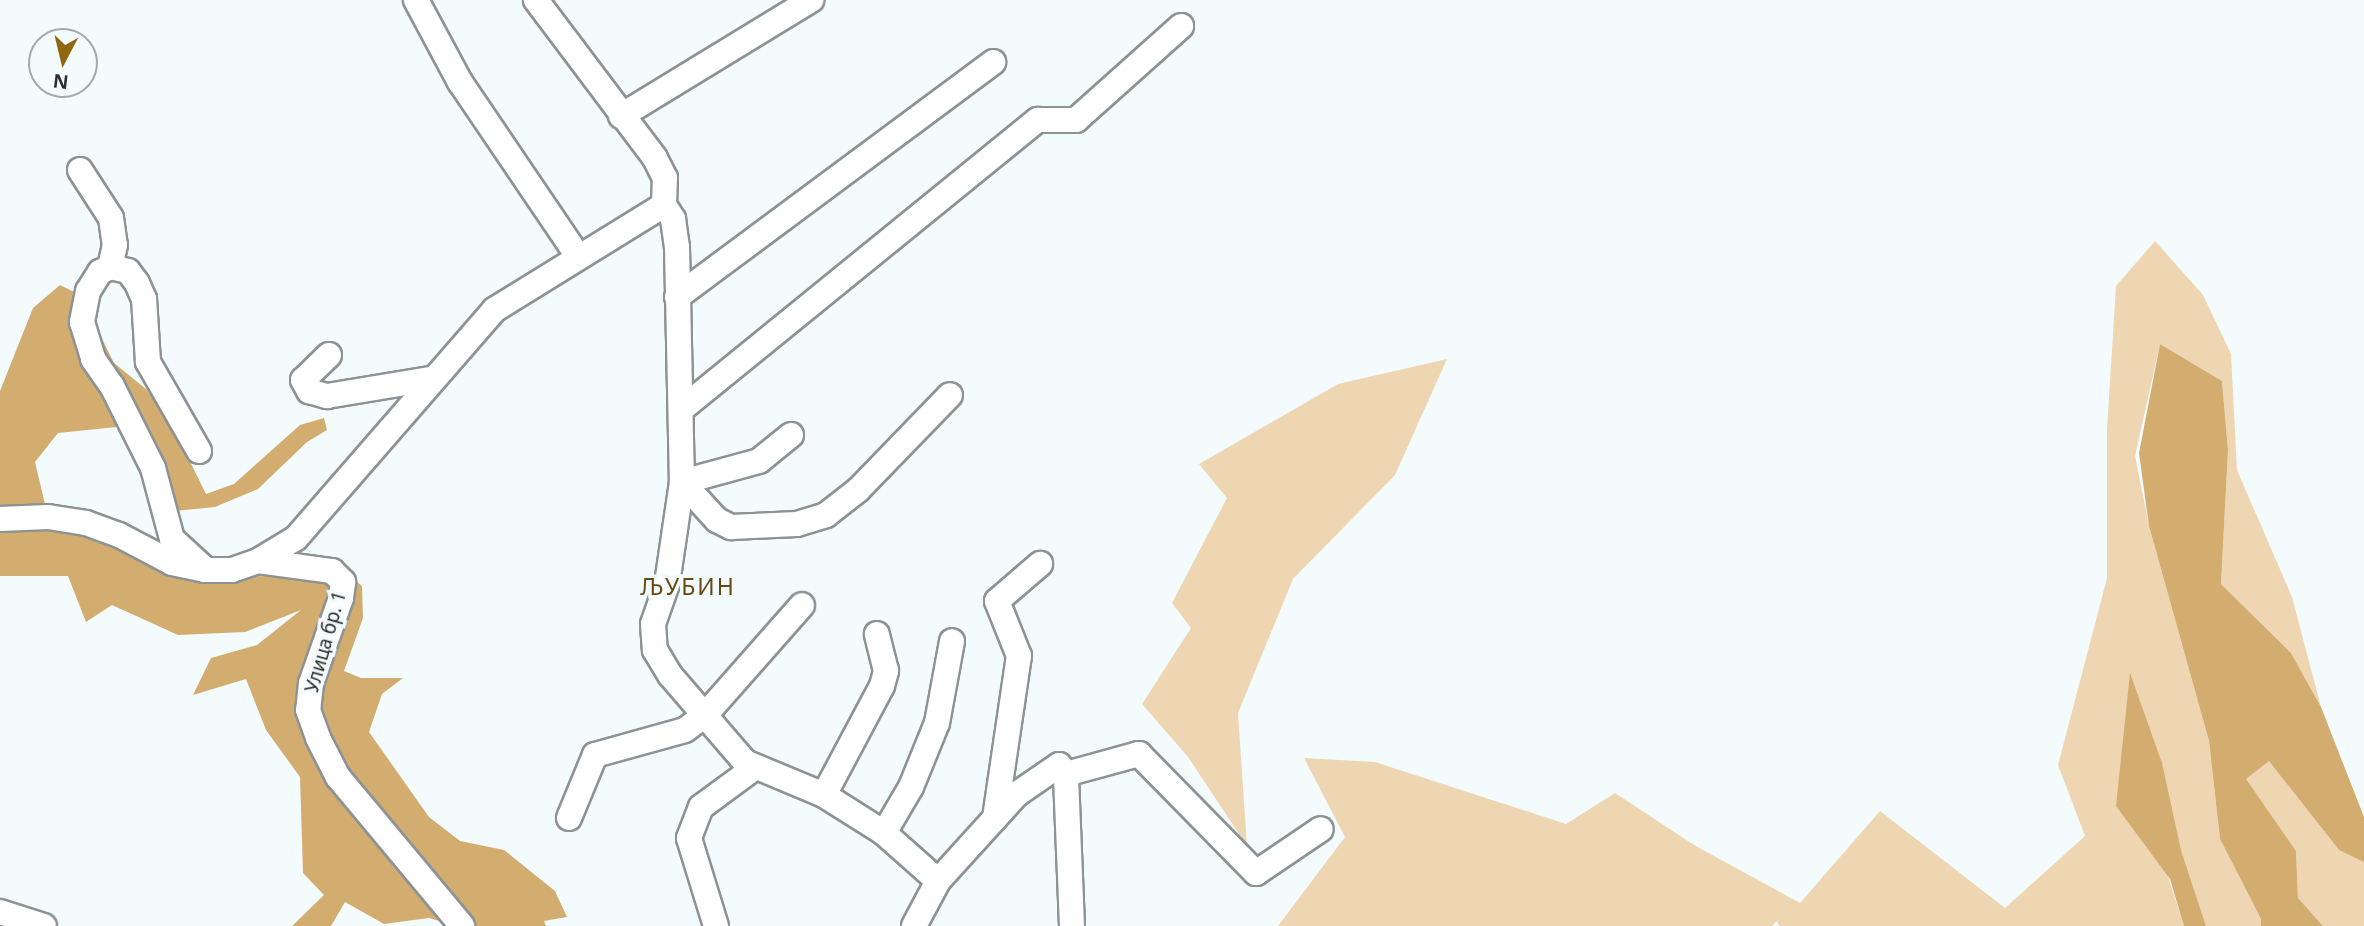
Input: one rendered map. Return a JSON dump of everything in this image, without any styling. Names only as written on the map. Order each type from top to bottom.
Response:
[{"type":"street","points":[[416,0],[460,82],[578,256]]},
{"type":"street","points":[[536,0],[665,177],[664,205],[673,219],[677,247],[683,408],[682,482],[667,584],[653,624],[655,650],[754,768],[824,795],[884,833],[938,881]]},
{"type":"street","points":[[621,117],[811,0]]},
{"type":"street","points":[[683,408],[1038,120],[1076,120],[1181,26]]},
{"type":"street","points":[[677,297],[993,62]]},
{"type":"street","points":[[80,170],[111,218],[115,245],[110,267]]},
{"type":"street","points":[[258,561],[296,538],[430,379],[494,310],[664,205]]},
{"type":"street","points":[[199,452],[148,362],[144,299],[137,283],[128,271],[110,267],[100,272],[88,291],[82,322],[93,359],[112,386],[153,468],[172,539],[205,570]]},
{"type":"street","points":[[329,355],[303,380],[309,391],[327,396],[430,379]]},
{"type":"street","points":[[682,482],[717,520],[731,527],[797,524],[826,515],[858,490],[950,395]]},
{"type":"street","points":[[682,482],[760,461],[792,435]]},
{"type":"street","name":"Улица бр. 1","points":[[0,519],[48,517],[86,523],[119,535],[172,563],[205,570],[232,570],[258,561],[332,571],[343,582],[311,683],[308,710],[338,777],[462,926]]},
{"type":"street","points":[[995,818],[1018,656],[997,601],[1040,564]]},
{"type":"street","points":[[569,818],[595,755],[685,730],[706,714],[802,606]]},
{"type":"street","points":[[824,795],[883,686],[886,671],[877,634]]},
{"type":"street","points":[[884,833],[911,787],[937,723],[952,641]]},
{"type":"street","points":[[1066,774],[1139,754],[1256,873],[1321,829]]},
{"type":"street","points":[[914,926],[938,881],[995,818],[1043,774],[1059,765],[1066,774],[1072,926]]},
{"type":"street","points":[[716,926],[689,838],[701,807],[754,768]]},
{"type":"street","points":[[0,912],[44,926]]},
{"type":"shaded area","points":[[2155,241],[2203,295],[2231,354],[2237,470],[2292,597],[2321,707],[2291,653],[2221,584],[2228,450],[2222,381],[2160,344],[2135,456],[2149,526],[2209,741],[2220,839],[2261,919],[2261,926],[2206,926],[2181,850],[2166,870],[2184,926],[1779,926],[1777,921],[1772,926],[1278,926],[1345,837],[1304,758],[1375,762],[1566,824],[1615,793],[1694,845],[1800,903],[1880,811],[2005,908],[2085,836],[2058,765],[2107,578],[2107,430],[2116,286]]},
{"type":"shaded area","points":[[60,285],[90,300],[98,331],[114,363],[146,389],[172,425],[206,494],[234,484],[300,425],[324,418],[327,430],[307,442],[258,489],[215,507],[175,511],[156,458],[117,427],[58,433],[35,462],[48,517],[205,577],[275,576],[316,582],[350,576],[362,586],[363,618],[344,671],[361,678],[403,678],[382,694],[369,732],[429,817],[460,841],[504,850],[555,891],[567,917],[544,921],[546,926],[457,926],[429,918],[384,924],[345,902],[331,926],[292,926],[324,895],[303,873],[300,777],[266,730],[246,679],[193,695],[211,658],[257,645],[301,610],[245,632],[178,635],[112,605],[86,622],[68,576],[0,576],[0,391],[33,308]]},
{"type":"shaded area","points":[[2160,344],[2222,381],[2228,450],[2221,584],[2291,653],[2321,707],[2364,817],[2364,862],[2339,850],[2269,761],[2246,779],[2296,851],[2298,898],[2323,926],[2261,926],[2261,919],[2220,839],[2209,741],[2149,526],[2139,453]]},
{"type":"shaded area","points":[[1447,359],[1395,475],[1293,579],[1238,713],[1247,846],[1188,757],[1142,704],[1191,628],[1172,603],[1227,498],[1199,464],[1338,384]]},
{"type":"shaded area","points":[[2130,673],[2162,763],[2181,850],[2206,926],[2184,926],[2170,879],[2116,806]]},
{"type":"shaded area","points":[[2269,760],[2339,850],[2364,859],[2364,926],[2323,926],[2298,898],[2296,851],[2245,779]]},
{"type":"district","name":"ЉУБИН","points":[[688,586]]}]
